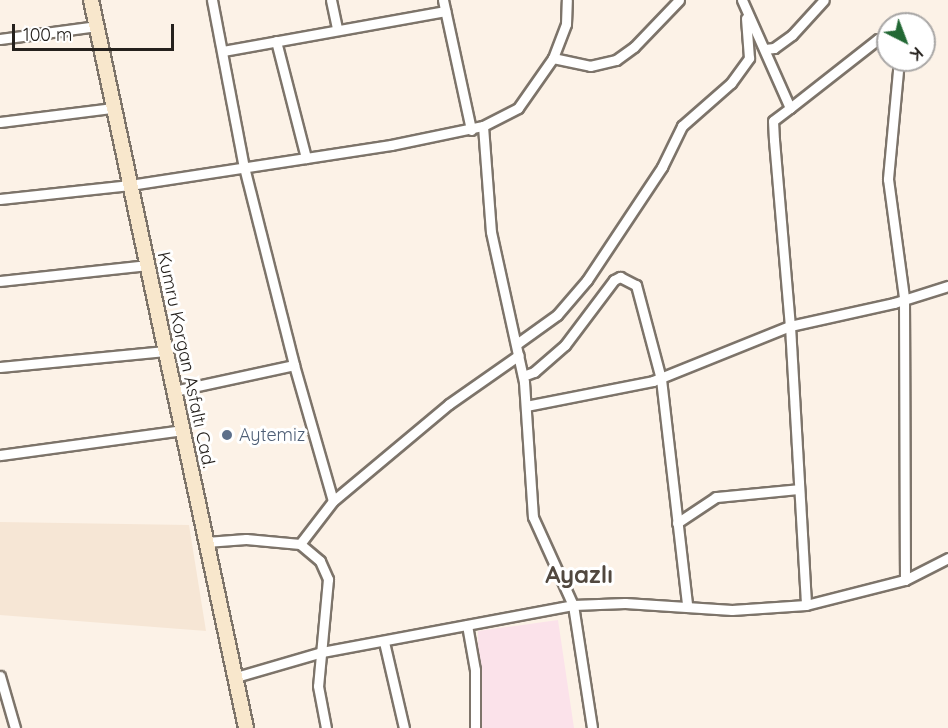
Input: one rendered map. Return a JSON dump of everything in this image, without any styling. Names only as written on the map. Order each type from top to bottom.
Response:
[{"type":"main road","name":"Kumru Korgan Asfaltı Cad.","points":[[91,0],[246,728]]},
{"type":"street","points":[[212,0],[244,167],[294,365],[333,501]]},
{"type":"street","points":[[331,0],[337,29]]},
{"type":"street","points":[[443,0],[471,130]]},
{"type":"street","points":[[0,199],[130,185],[306,158],[471,130],[483,126],[518,108],[554,58],[567,24],[567,0]]},
{"type":"street","points":[[554,58],[590,66],[616,60],[634,47],[679,0]]},
{"type":"street","points":[[518,343],[557,315],[587,280],[662,167],[682,126],[731,83],[749,58],[746,15],[742,0]]},
{"type":"street","points":[[765,49],[774,48],[792,35],[825,0]]},
{"type":"street","points":[[223,51],[445,10]]},
{"type":"street","points":[[746,15],[765,49],[776,81],[790,108]]},
{"type":"street","points":[[0,39],[97,26]]},
{"type":"street","points":[[276,41],[306,158]]},
{"type":"street","points":[[806,605],[790,326],[773,121],[876,41]]},
{"type":"street","points":[[898,72],[888,179],[904,298],[905,580]]},
{"type":"street","points":[[0,122],[113,108]]},
{"type":"street","points":[[483,126],[491,232],[518,343],[523,376],[533,517],[573,605],[592,728]]},
{"type":"street","points":[[0,281],[148,265]]},
{"type":"street","points":[[523,376],[534,372],[565,345],[606,287],[620,276],[636,285],[661,379],[687,605]]},
{"type":"street","points":[[526,406],[661,379],[742,342],[790,326],[894,303],[948,286]]},
{"type":"street","points":[[0,367],[165,351]]},
{"type":"street","points":[[300,544],[333,501],[449,404],[519,355]]},
{"type":"street","points":[[174,391],[294,365]]},
{"type":"street","points":[[0,455],[182,430]]},
{"type":"street","points":[[677,524],[717,497],[799,489]]},
{"type":"street","points":[[206,542],[246,539],[300,544],[320,561],[328,579],[318,686],[326,728]]},
{"type":"street","points":[[236,677],[322,652],[573,605],[687,605],[732,610],[806,605],[905,580],[948,558]]},
{"type":"street","points":[[467,625],[475,670],[475,728]]},
{"type":"street","points":[[384,642],[404,728]]},
{"type":"street","points":[[0,676],[15,728]]},
{"type":"shaded area","points":[[0,522],[189,525],[206,631],[0,615]]},
{"type":"shaded area","points":[[558,620],[574,728],[479,728],[478,631]]},
{"type":"place","name":"Aytemiz","points":[[227,435]]},
{"type":"district","name":"Ayazlı","points":[[579,575]]}]
